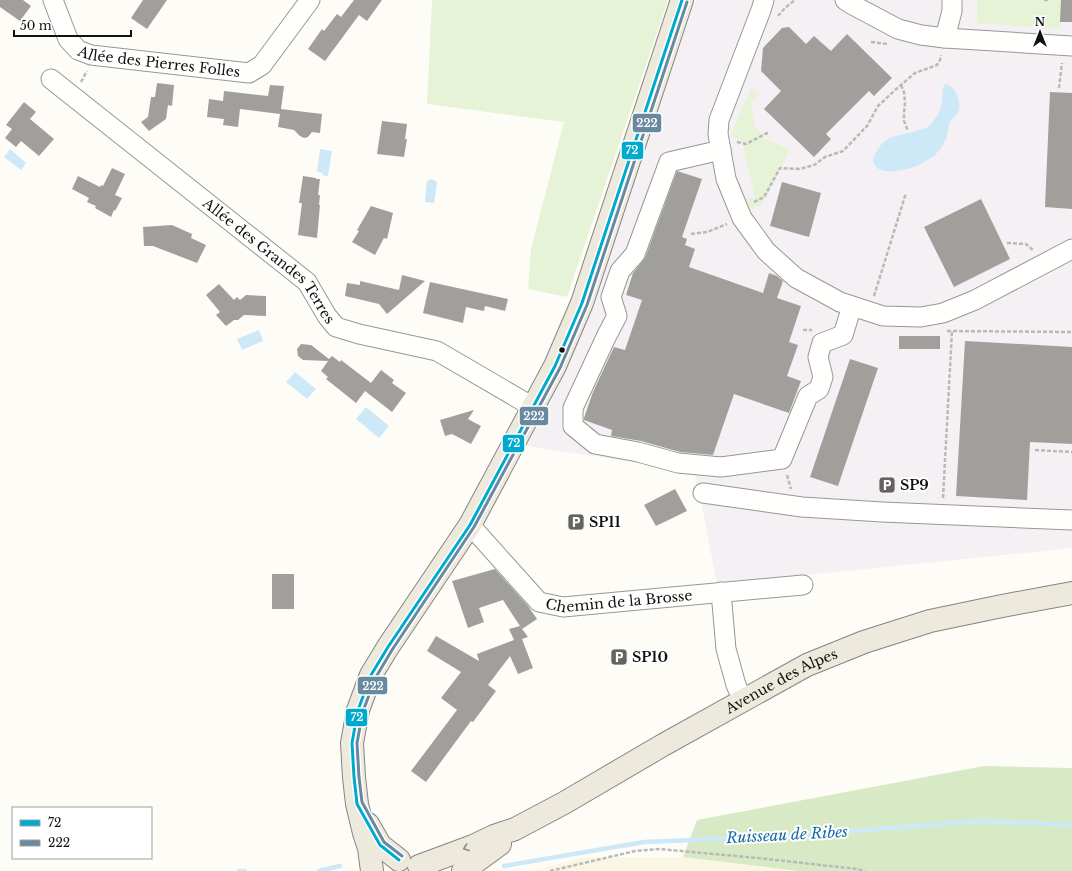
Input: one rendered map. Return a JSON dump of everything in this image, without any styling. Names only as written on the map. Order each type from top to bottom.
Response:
[{"type":"main road","points":[[372,871],[369,848],[357,804],[354,777],[352,743],[358,710],[371,675],[388,647],[470,525],[555,366],[582,303],[682,0]]},
{"type":"main road","name":"Avenue des Alpes","points":[[372,871],[389,862],[415,866],[473,846],[494,836],[515,829],[564,803],[630,764],[807,665],[864,642],[930,621],[1072,593]]},
{"type":"main road","points":[[357,804],[380,845],[415,866]]},
{"type":"main road","name":"Avenue des Alpes","points":[[463,871],[501,843],[515,829]]},
{"type":"street","name":"Allée des Pierres Folles","points":[[53,0],[68,39],[78,50],[91,55],[249,73],[262,65],[310,0]]},
{"type":"street","points":[[764,0],[719,120],[718,134],[726,146],[726,179],[742,218],[766,251],[796,278],[840,302],[883,316],[921,317],[943,313],[974,300],[1072,249]]},
{"type":"street","points":[[845,0],[877,19],[898,29],[921,35],[943,45],[1067,53]]},
{"type":"street","points":[[858,0],[877,19]]},
{"type":"street","points":[[943,45],[952,11],[952,0]]},
{"type":"street","name":"Allée des Grandes Terres","points":[[51,79],[307,282],[327,316],[336,327],[359,334],[437,352],[533,407]]},
{"type":"street","points":[[726,146],[669,162],[635,254],[620,270],[611,297],[617,316],[574,408],[574,426],[595,444],[638,452],[678,463],[721,467],[782,459],[808,396],[819,389],[823,377],[818,357],[822,343],[843,335],[858,308]]},
{"type":"street","points":[[703,494],[802,506],[1072,520]]},
{"type":"street","name":"Chemin de la Brosse","points":[[470,525],[540,602],[563,607],[803,585]]},
{"type":"street","points":[[721,592],[726,649],[736,685],[743,700]]},
{"type":"path","points":[[691,234],[707,232],[728,223],[747,206],[764,197],[780,168],[800,170],[843,151],[867,126],[878,106],[916,73],[936,65],[940,60],[943,45]]},
{"type":"path","points":[[1059,88],[1067,53]]},
{"type":"path","points":[[72,96],[91,65],[91,55]]},
{"type":"path","points":[[901,85],[904,92],[905,103],[904,121],[908,131]]},
{"type":"path","points":[[726,146],[746,144],[769,132]]},
{"type":"path","points":[[858,308],[876,294],[906,193]]},
{"type":"path","points":[[942,514],[952,331]]},
{"type":"path","points":[[1035,450],[1072,452]]},
{"type":"path","points":[[782,459],[791,488],[791,493]]},
{"type":"path","points":[[550,871],[635,851],[659,849],[758,858],[865,871]]},
{"type":"shaded area","points":[[696,0],[1072,0],[1072,548],[717,584],[695,471],[526,446],[556,389],[574,348],[690,10]]},
{"type":"shaded area","points":[[683,857],[799,871],[530,871],[581,858]]},
{"type":"green space","points":[[432,0],[668,0],[567,297],[528,289],[531,249],[564,122],[427,104]]},
{"type":"green space","points":[[977,0],[1061,0],[1060,29],[977,23]]},
{"type":"green space","points":[[751,88],[759,93],[751,105],[755,127],[766,139],[790,150],[764,201],[759,206],[750,209],[743,198],[755,198],[742,140],[730,137]]},
{"type":"green space","points":[[984,766],[1072,768],[1072,871],[799,871],[683,857],[697,820]]},
{"type":"water","points":[[945,84],[951,86],[956,93],[959,101],[959,109],[958,113],[950,122],[947,137],[937,153],[917,166],[898,171],[884,171],[876,167],[873,162],[873,157],[883,143],[892,137],[927,127],[934,121],[941,109]]},
{"type":"water","points":[[10,149],[26,163],[21,170],[4,157]]},
{"type":"water","points":[[320,149],[332,151],[328,176],[317,172]]},
{"type":"water","points":[[432,179],[437,182],[434,203],[425,202],[427,181]]},
{"type":"water","points":[[259,330],[263,341],[242,350],[237,339]]},
{"type":"water","points":[[295,372],[316,389],[307,399],[286,382]]},
{"type":"water","points":[[366,407],[389,426],[379,438],[356,419]]},
{"type":"building","points":[[0,0],[23,0],[31,6],[20,21],[0,7]]},
{"type":"building","points":[[143,0],[167,0],[147,29],[131,18]]},
{"type":"building","points":[[354,0],[382,0],[367,21],[359,15],[325,61],[308,49],[322,29],[324,31],[337,14],[341,17]]},
{"type":"building","points":[[1061,0],[1072,0],[1072,22],[1060,22]]},
{"type":"building","points":[[789,27],[806,44],[814,36],[831,51],[847,34],[892,78],[874,96],[869,91],[826,134],[831,139],[814,157],[764,109],[781,91],[761,71],[763,48],[782,28]]},
{"type":"building","points":[[157,83],[174,85],[172,106],[168,105],[166,119],[149,131],[141,122],[148,117],[151,97],[155,97]]},
{"type":"building","points":[[270,85],[284,86],[281,109],[322,114],[320,133],[312,132],[308,137],[304,138],[294,130],[278,127],[280,114],[240,109],[238,127],[223,125],[224,119],[207,117],[209,99],[223,101],[224,91],[268,96]]},
{"type":"building","points":[[1050,92],[1072,93],[1072,209],[1045,207]]},
{"type":"building","points":[[24,102],[36,112],[30,119],[54,139],[39,156],[21,141],[16,147],[5,138],[12,129],[6,125]]},
{"type":"building","points":[[382,121],[407,124],[405,139],[407,139],[404,157],[377,154]]},
{"type":"building","points":[[112,168],[125,174],[115,195],[122,198],[111,217],[95,208],[96,206],[87,202],[89,198],[72,189],[78,176],[100,187],[101,185],[103,186]]},
{"type":"building","points":[[677,171],[702,179],[682,237],[687,239],[685,245],[695,249],[689,267],[763,293],[769,273],[777,276],[783,281],[777,298],[801,306],[789,342],[798,345],[787,376],[801,381],[789,413],[734,394],[713,455],[680,452],[641,441],[611,436],[612,430],[584,420],[593,392],[614,347],[625,350],[642,300],[626,295],[633,273],[645,258]]},
{"type":"building","points":[[303,176],[320,179],[318,195],[320,195],[320,205],[317,238],[298,235],[302,203],[299,203]]},
{"type":"building","points":[[782,182],[821,193],[809,237],[770,226]]},
{"type":"building","points":[[981,199],[1010,259],[954,287],[924,227]]},
{"type":"building","points":[[371,206],[393,213],[387,239],[384,238],[375,255],[352,242]]},
{"type":"building","points":[[172,225],[192,234],[191,238],[206,245],[197,263],[153,246],[144,246],[143,227]]},
{"type":"building","points":[[402,275],[425,281],[387,314],[379,304],[345,296],[347,283],[360,285],[360,281],[399,290]]},
{"type":"building","points":[[430,282],[508,299],[505,311],[485,306],[484,311],[466,307],[463,323],[423,313]]},
{"type":"building","points":[[219,284],[234,300],[237,297],[240,300],[246,295],[266,296],[266,316],[244,315],[226,326],[216,315],[220,312],[206,295]]},
{"type":"building","points":[[899,336],[940,336],[940,349],[899,349]]},
{"type":"building","points":[[965,341],[1072,347],[1072,444],[1030,442],[1027,500],[956,496]]},
{"type":"building","points":[[301,344],[311,345],[329,359],[332,356],[340,362],[341,360],[371,383],[381,370],[394,380],[392,383],[406,393],[392,412],[365,391],[356,403],[326,379],[328,377],[321,371],[328,361],[303,360],[298,356],[297,349]]},
{"type":"building","points":[[850,359],[878,368],[838,486],[810,477]]},
{"type":"building","points":[[474,410],[468,419],[481,426],[471,444],[452,434],[445,436],[440,420]]},
{"type":"building","points":[[675,489],[687,511],[656,526],[644,505]]},
{"type":"building","points":[[495,569],[528,606],[537,619],[522,629],[503,600],[479,608],[484,622],[468,628],[452,581]]},
{"type":"building","points":[[272,574],[294,574],[294,609],[272,609]]},
{"type":"building","points":[[520,626],[528,637],[522,639],[533,668],[518,674],[510,656],[488,685],[496,691],[473,722],[471,721],[426,782],[411,771],[457,710],[441,698],[461,672],[427,651],[436,636],[479,661],[477,654],[514,640],[509,629]]},
{"type":"waterway","name":"Ruisseau de Ribes","points":[[504,866],[644,842],[768,837],[983,821],[1072,825]]},
{"type":"waterway","name":"Ruisseau de Ribes","points":[[319,871],[340,866]]},
{"type":"waterway","name":"Ruisseau de Ribes","points":[[239,871],[245,871]]},
{"type":"transit line","name":"72","points":[[399,860],[380,845],[357,804],[352,743],[358,710],[371,675],[388,647],[470,525],[555,366],[582,303],[682,0]]},
{"type":"transit line","name":"222","points":[[402,856],[384,842],[362,802],[357,743],[363,711],[376,677],[392,650],[474,527],[560,368],[587,305],[687,2]]},
{"type":"place","name":"SP9","points":[[887,485]]},
{"type":"place","name":"SP11","points":[[576,522]]},
{"type":"place","name":"SP10","points":[[619,657]]}]
